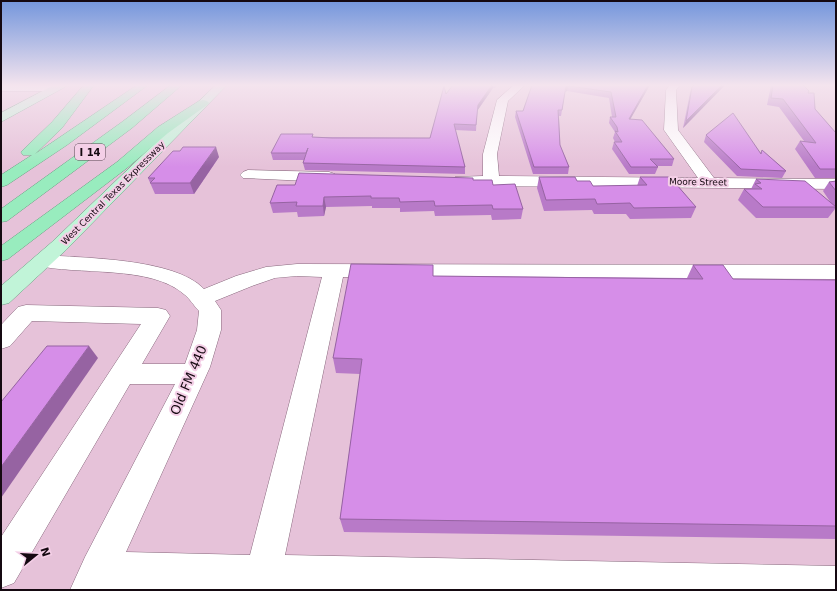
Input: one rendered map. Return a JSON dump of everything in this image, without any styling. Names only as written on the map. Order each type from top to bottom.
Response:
[{"type":"highway","points":[[1,178],[57,125],[67,113]]},
{"type":"highway","name":"I 14","points":[[1,182],[62,142],[103,113]]},
{"type":"highway","name":"I 14","points":[[1,217],[142,113]]},
{"type":"highway","points":[[1,256],[122,165],[163,130],[189,113]]},
{"type":"main road","points":[[1,118],[11,113]]},
{"type":"main road","name":"West Central Texas Expressway","points":[[1,298],[42,261],[193,113]]},
{"type":"street","points":[[491,180],[490,154],[500,113]]},
{"type":"street","points":[[671,113],[671,130],[708,181]]},
{"type":"street","points":[[248,175],[341,177]]},
{"type":"street","name":"Moore Street","points":[[443,179],[708,181],[799,185],[836,184]]},
{"type":"street","name":"Old FM 440","points":[[42,261],[142,270],[172,278],[191,288],[210,310],[208,330],[193,374],[93,580]]},
{"type":"street","points":[[200,299],[244,281],[273,272],[297,270],[836,272]]},
{"type":"street","points":[[263,574],[334,270]]},
{"type":"street","points":[[1,340],[26,313],[158,316],[1,570]]},
{"type":"street","points":[[123,374],[193,374]]},
{"type":"street","points":[[93,580],[224,582],[263,574],[774,587],[836,585]]},
{"type":"building","points":[[437,113],[477,113],[476,125],[454,124],[465,167],[303,163],[308,148],[306,153],[271,153],[281,134],[313,134],[312,137],[332,138],[430,138]]},
{"type":"building","points":[[517,113],[558,113],[560,145],[569,167],[534,167]]},
{"type":"building","points":[[615,113],[633,113],[629,119],[642,120],[674,159],[650,159],[658,167],[631,167],[614,142],[622,142],[615,131],[618,132],[617,127],[610,117],[616,117]]},
{"type":"building","points":[[687,113],[694,113],[686,121]]},
{"type":"building","points":[[733,113],[761,154],[762,150],[786,171],[741,169],[706,135]]},
{"type":"building","points":[[793,113],[818,113],[836,133],[836,169],[820,169],[800,141],[816,143]]},
{"type":"building","points":[[183,147],[216,147],[190,183],[150,183],[155,178],[148,178],[173,151],[180,151]]},
{"type":"building","points":[[299,173],[473,178],[473,180],[492,180],[493,185],[515,184],[523,209],[493,209],[492,205],[435,206],[434,201],[400,202],[399,198],[371,198],[371,196],[324,197],[323,206],[296,206],[297,202],[270,203],[277,185],[295,185]]},
{"type":"building","points":[[539,177],[575,177],[577,181],[590,181],[593,186],[647,185],[640,177],[670,177],[696,207],[634,208],[630,203],[597,204],[595,199],[546,200]]},
{"type":"building","points":[[756,179],[805,181],[836,207],[763,207],[744,189],[762,189],[755,184],[761,183]]},
{"type":"building","points":[[836,181],[836,191],[829,182]]},
{"type":"building","points":[[351,264],[433,265],[433,276],[703,279],[693,265],[723,265],[733,279],[836,280],[836,526],[340,519],[362,359],[333,358]]},
{"type":"building","points":[[47,346],[89,346],[1,467],[1,402]]}]
